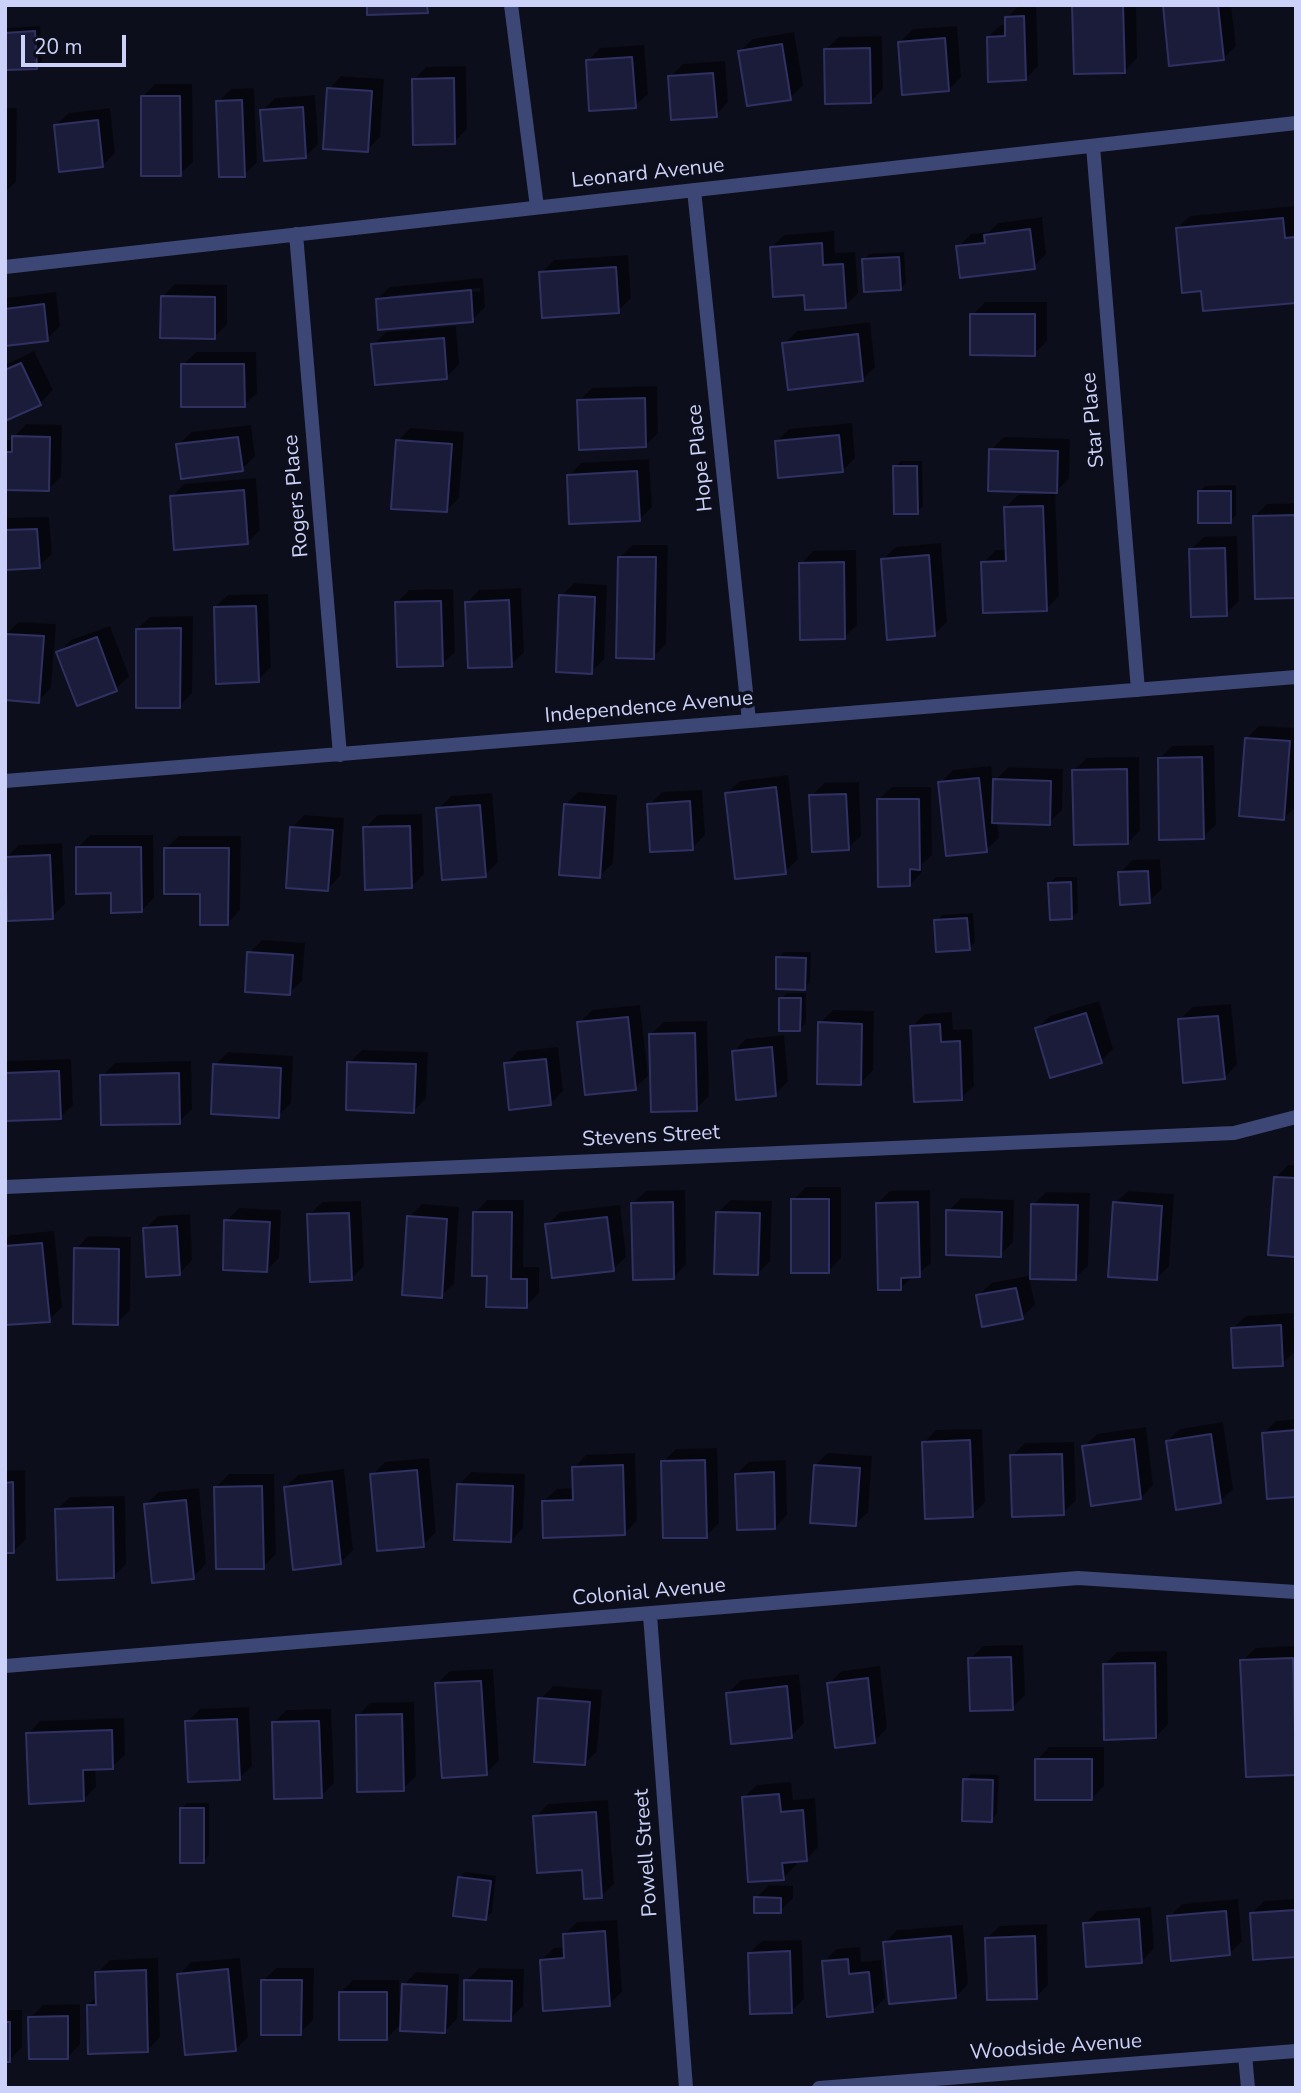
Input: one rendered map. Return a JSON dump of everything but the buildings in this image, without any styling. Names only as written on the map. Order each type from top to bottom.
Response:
[{"type":"street","points":[[511,5],[537,207]]},
{"type":"street","name":"Leonard Avenue","points":[[5,267],[1296,124]]},
{"type":"street","name":"Star Place","points":[[1093,146],[1138,690]]},
{"type":"street","name":"Hope Place","points":[[694,190],[749,721]]},
{"type":"street","name":"Rogers Place","points":[[296,234],[340,755]]},
{"type":"street","name":"Independence Avenue","points":[[5,781],[1296,677]]},
{"type":"street","name":"Stevens Street","points":[[5,1186],[1234,1133],[1296,1117]]},
{"type":"street","name":"Colonial Avenue","points":[[5,1666],[1077,1578],[1296,1592]]},
{"type":"street","name":"Powell Street","points":[[650,1615],[686,2088]]},
{"type":"street","name":"Woodside Avenue","points":[[819,2088],[1296,2050]]},
{"type":"street","points":[[1245,2055],[1248,2088]]}]
